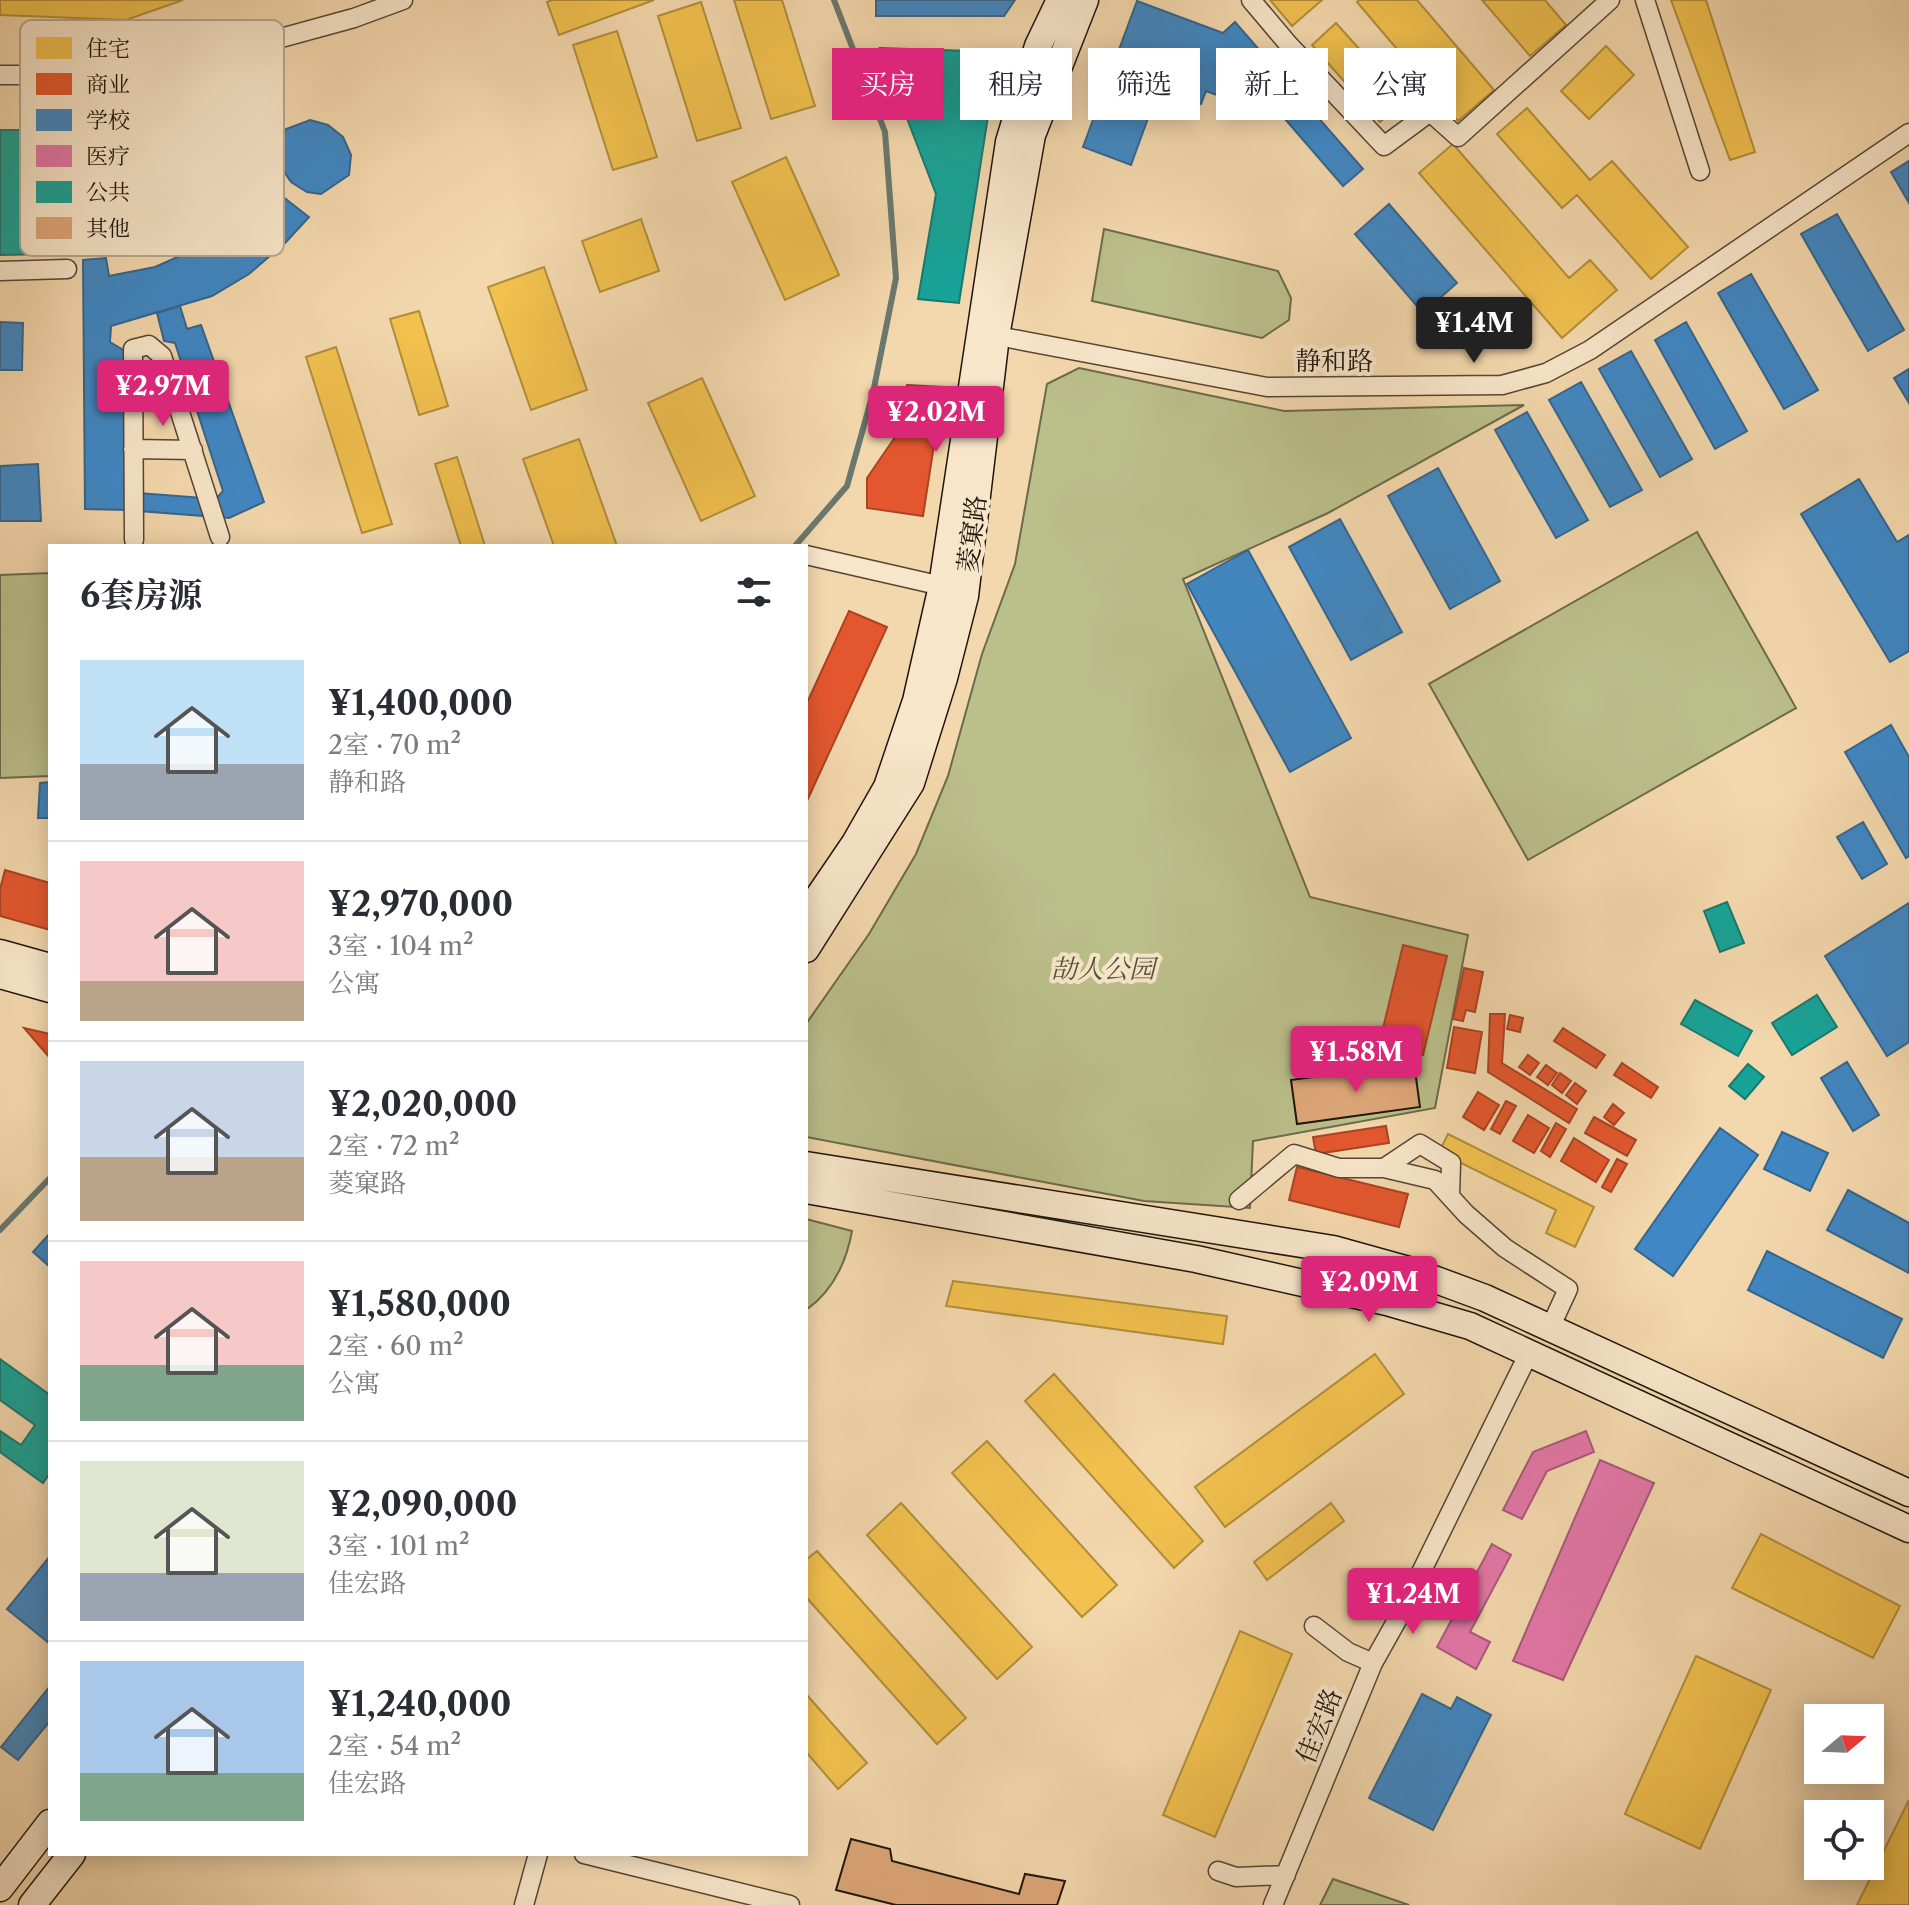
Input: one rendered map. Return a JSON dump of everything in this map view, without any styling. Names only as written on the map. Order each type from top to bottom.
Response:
[{"type":"street","points":[[284,37],[354,18],[403,0]]},
{"type":"street","name":"菱窠路","points":[[808,946],[911,783],[930,726],[965,596],[987,334],[1009,142],[1038,46],[1060,0]]},
{"type":"street","name":"菱窠路","points":[[808,912],[855,843],[887,787],[916,701],[942,586],[987,334],[1032,135],[1085,0]]},
{"type":"street","points":[[1251,0],[1384,146],[1430,112],[1458,137],[1610,0]]},
{"type":"street","points":[[1645,0],[1700,171]]},
{"type":"street","name":"静和路","points":[[987,334],[1267,387],[1502,385],[1525,381],[1590,350],[1909,133]]},
{"type":"street","points":[[0,271],[67,269]]},
{"type":"street","points":[[134,540],[133,349],[149,345],[162,356],[220,537]]},
{"type":"street","points":[[133,449],[193,450]]},
{"type":"street","points":[[808,555],[942,586]]},
{"type":"street","points":[[0,953],[48,966]]},
{"type":"street","points":[[0,975],[48,988]]},
{"type":"street","points":[[1384,1168],[1420,1144],[1451,1163],[1450,1196]]},
{"type":"street","points":[[1239,1200],[1294,1154],[1339,1168],[1384,1168],[1435,1180],[1505,1248],[1568,1289],[1550,1328]]},
{"type":"street","points":[[808,1165],[1333,1249],[1412,1271],[1485,1298],[1909,1493]]},
{"type":"street","points":[[808,1190],[1196,1259],[1470,1326],[1909,1529]]},
{"type":"street","name":"佳宏路","points":[[1273,1905],[1373,1663],[1401,1613],[1528,1355]]},
{"type":"street","points":[[1314,1626],[1348,1652],[1373,1663]]},
{"type":"street","points":[[0,1888],[48,1826]]},
{"type":"street","points":[[32,1905],[70,1856]]},
{"type":"street","points":[[524,1905],[537,1856]]},
{"type":"street","points":[[592,1856],[790,1905]]},
{"type":"street","points":[[1218,1871],[1236,1877],[1286,1875]]},
{"type":"green space","points":[[1104,229],[1278,271],[1291,298],[1289,320],[1262,338],[1092,301]]},
{"type":"green space","name":"劼人公园","points":[[1079,368],[1284,411],[1524,405],[1328,513],[1183,579],[1310,897],[1468,935],[1435,1108],[1253,1141],[1250,1208],[1144,1201],[808,1137],[808,1021],[869,934],[916,854],[948,776],[982,654],[1015,564],[1047,384]]},
{"type":"green space","points":[[1697,532],[1796,708],[1528,860],[1429,684]]},
{"type":"green space","points":[[48,573],[48,776],[0,778],[0,575]]},
{"type":"green space","points":[[808,1220],[852,1231],[837,1276],[808,1308]]},
{"type":"green space","points":[[1333,1879],[1409,1905],[1320,1905]]},
{"type":"building: 住宅","points":[[0,0],[183,0],[126,20],[0,15]]},
{"type":"building: 住宅","points":[[654,0],[559,35],[547,2]]},
{"type":"building: 住宅","points":[[734,0],[782,0],[815,106],[771,119]]},
{"type":"building: 住宅","points":[[1270,0],[1322,0],[1292,26]]},
{"type":"building: 住宅","points":[[1417,0],[1494,90],[1458,121],[1456,48],[1396,48],[1357,2]]},
{"type":"building: 住宅","points":[[1482,0],[1545,0],[1566,25],[1530,56]]},
{"type":"building: 住宅","points":[[1671,0],[1706,0],[1755,152],[1730,160]]},
{"type":"building: 住宅","points":[[701,2],[741,128],[697,141],[658,16]]},
{"type":"building: 住宅","points":[[1336,23],[1358,48],[1344,48],[1344,81],[1328,63],[1328,48],[1315,48],[1312,45]]},
{"type":"building: 住宅","points":[[617,31],[657,157],[613,170],[573,45]]},
{"type":"building: 住宅","points":[[1606,46],[1634,75],[1589,119],[1561,91]]},
{"type":"building: 住宅","points":[[1527,108],[1590,180],[1612,161],[1688,247],[1651,279],[1577,195],[1562,208],[1497,134]]},
{"type":"building: 住宅","points":[[1453,144],[1569,278],[1590,260],[1617,290],[1562,338],[1419,173]]},
{"type":"building: 住宅","points":[[786,157],[839,275],[785,300],[732,182]]},
{"type":"building: 住宅","points":[[641,219],[659,271],[600,292],[582,241]]},
{"type":"building: 住宅","points":[[544,267],[587,390],[531,410],[488,287]]},
{"type":"building: 住宅","points":[[419,311],[448,406],[419,415],[390,319]]},
{"type":"building: 住宅","points":[[336,347],[392,524],[362,533],[306,357]]},
{"type":"building: 住宅","points":[[702,378],[755,496],[701,521],[648,403]]},
{"type":"building: 住宅","points":[[579,439],[616,544],[553,544],[523,459]]},
{"type":"building: 住宅","points":[[457,457],[484,544],[460,544],[435,464]]},
{"type":"building: 住宅","points":[[1448,1134],[1594,1207],[1575,1247],[1546,1233],[1556,1210],[1439,1152]]},
{"type":"building: 住宅","points":[[953,1281],[1227,1316],[1223,1344],[946,1306]]},
{"type":"building: 住宅","points":[[1375,1354],[1404,1394],[1225,1527],[1195,1487]]},
{"type":"building: 住宅","points":[[1054,1374],[1203,1541],[1174,1568],[1025,1401]]},
{"type":"building: 住宅","points":[[987,1441],[1117,1585],[1082,1617],[952,1473]]},
{"type":"building: 住宅","points":[[901,1503],[1032,1647],[997,1679],[867,1535]]},
{"type":"building: 住宅","points":[[1331,1503],[1344,1521],[1267,1580],[1254,1562]]},
{"type":"building: 住宅","points":[[1761,1534],[1900,1606],[1873,1658],[1732,1588]]},
{"type":"building: 住宅","points":[[817,1551],[966,1718],[937,1744],[808,1599],[808,1558]]},
{"type":"building: 住宅","points":[[1240,1631],[1292,1654],[1215,1837],[1163,1815]]},
{"type":"building: 住宅","points":[[1696,1656],[1771,1690],[1700,1849],[1625,1814]]},
{"type":"building: 住宅","points":[[808,1696],[867,1763],[838,1789],[808,1754]]},
{"type":"building: 住宅","points":[[1909,1800],[1909,1905],[1857,1905],[1869,1880],[1884,1880],[1884,1850]]},
{"type":"building: 商业","points":[[907,385],[943,387],[923,516],[867,508],[867,478],[904,424]]},
{"type":"building: 商业","points":[[849,611],[887,627],[808,799],[808,701]]},
{"type":"building: 商业","points":[[5,870],[48,882],[48,929],[0,916],[0,889]]},
{"type":"building: 商业","points":[[1403,945],[1447,956],[1423,1055],[1379,1045]]},
{"type":"building: 商业","points":[[1464,968],[1483,972],[1475,1012],[1466,1010],[1463,1021],[1453,1019]]},
{"type":"building: 商业","points":[[1490,1014],[1505,1014],[1502,1063],[1577,1109],[1569,1123],[1488,1072]]},
{"type":"building: 商业","points":[[1510,1015],[1523,1018],[1520,1032],[1507,1029]]},
{"type":"building: 商业","points":[[1454,1027],[1482,1032],[1475,1073],[1447,1068]]},
{"type":"building: 商业","points":[[24,1028],[48,1034],[48,1056]]},
{"type":"building: 商业","points":[[1563,1028],[1605,1055],[1596,1068],[1554,1041]]},
{"type":"building: 商业","points":[[1528,1055],[1539,1063],[1530,1075],[1519,1067]]},
{"type":"building: 商业","points":[[1622,1063],[1658,1087],[1651,1098],[1614,1075]]},
{"type":"building: 商业","points":[[1546,1065],[1557,1073],[1548,1085],[1537,1077]]},
{"type":"building: 商业","points":[[1560,1073],[1571,1081],[1562,1093],[1552,1085]]},
{"type":"building: 商业","points":[[1575,1083],[1586,1091],[1577,1104],[1566,1095]]},
{"type":"building: 商业","points":[[1478,1092],[1499,1105],[1484,1130],[1463,1117]]},
{"type":"building: 商业","points":[[1506,1101],[1516,1106],[1500,1134],[1491,1129]]},
{"type":"building: 商业","points":[[1613,1104],[1624,1113],[1614,1125],[1604,1117]]},
{"type":"building: 商业","points":[[1528,1115],[1549,1128],[1534,1153],[1513,1141]]},
{"type":"building: 商业","points":[[1594,1117],[1636,1140],[1627,1156],[1585,1133]]},
{"type":"building: 商业","points":[[1556,1123],[1566,1129],[1550,1157],[1541,1151]]},
{"type":"building: 商业","points":[[1386,1126],[1389,1143],[1316,1154],[1313,1137]]},
{"type":"building: 商业","points":[[1574,1138],[1609,1160],[1596,1182],[1561,1161]]},
{"type":"building: 商业","points":[[1617,1159],[1627,1164],[1611,1192],[1602,1187]]},
{"type":"building: 商业","points":[[1297,1167],[1408,1194],[1399,1227],[1289,1200]]},
{"type":"building: 学校","points":[[876,0],[1015,0],[1004,16],[876,16]]},
{"type":"building: 学校","points":[[1137,1],[1223,33],[1235,22],[1258,48],[1216,48],[1216,95],[1206,91],[1201,104],[1200,48],[1120,48]]},
{"type":"building: 学校","points":[[310,120],[328,125],[343,137],[351,155],[349,175],[321,194],[307,192],[291,182],[284,172],[286,129]]},
{"type":"building: 学校","points":[[1093,120],[1147,120],[1131,165],[1083,147]]},
{"type":"building: 学校","points":[[1286,120],[1320,120],[1363,169],[1343,186]]},
{"type":"building: 学校","points":[[1909,161],[1909,203],[1891,172]]},
{"type":"building: 学校","points":[[284,198],[309,217],[284,244]]},
{"type":"building: 学校","points":[[1389,204],[1457,283],[1423,313],[1355,234]]},
{"type":"building: 学校","points":[[1837,214],[1904,330],[1868,351],[1801,234]]},
{"type":"building: 学校","points":[[180,256],[270,256],[249,274],[212,296],[111,326],[110,342],[125,351],[126,510],[85,509],[83,260],[106,258],[109,276],[155,267]]},
{"type":"building: 学校","points":[[1751,274],[1818,390],[1784,409],[1718,293]]},
{"type":"building: 学校","points":[[180,306],[187,329],[201,325],[264,502],[229,518],[126,510],[126,492],[216,499],[223,491],[175,343],[164,341],[157,313]]},
{"type":"building: 学校","points":[[0,322],[23,323],[22,370],[0,370]]},
{"type":"building: 学校","points":[[1686,322],[1747,431],[1715,449],[1655,340]]},
{"type":"building: 学校","points":[[1631,351],[1692,459],[1660,477],[1599,369]]},
{"type":"building: 学校","points":[[1909,369],[1909,403],[1894,378]]},
{"type":"building: 学校","points":[[1581,382],[1642,490],[1610,507],[1549,400]]},
{"type":"building: 学校","points":[[1527,412],[1588,520],[1556,538],[1495,430]]},
{"type":"building: 学校","points":[[38,464],[41,521],[0,521],[0,466]]},
{"type":"building: 学校","points":[[1438,468],[1500,581],[1450,609],[1388,496]]},
{"type":"building: 学校","points":[[1859,479],[1897,542],[1909,535],[1909,651],[1890,662],[1801,514]]},
{"type":"building: 学校","points":[[1340,519],[1402,632],[1351,660],[1289,547]]},
{"type":"building: 学校","points":[[1248,550],[1351,738],[1290,772],[1187,584]]},
{"type":"building: 学校","points":[[1891,725],[1909,757],[1909,856],[1906,858],[1845,752]]},
{"type":"building: 学校","points":[[48,782],[48,818],[38,818],[40,783]]},
{"type":"building: 学校","points":[[1863,822],[1887,864],[1862,879],[1837,837]]},
{"type":"building: 学校","points":[[1909,903],[1909,1042],[1887,1056],[1825,956]]},
{"type":"building: 学校","points":[[1847,1062],[1879,1115],[1853,1131],[1821,1078]]},
{"type":"building: 学校","points":[[1720,1128],[1758,1155],[1673,1276],[1635,1249]]},
{"type":"building: 学校","points":[[1782,1132],[1828,1153],[1810,1191],[1764,1169]]},
{"type":"building: 学校","points":[[1848,1190],[1909,1223],[1909,1273],[1827,1230]]},
{"type":"building: 学校","points":[[48,1235],[48,1265],[33,1252]]},
{"type":"building: 学校","points":[[1767,1251],[1902,1319],[1883,1358],[1748,1290]]},
{"type":"building: 学校","points":[[48,1558],[48,1642],[7,1609]]},
{"type":"building: 学校","points":[[48,1688],[48,1723],[18,1760],[1,1747]]},
{"type":"building: 学校","points":[[1422,1694],[1451,1709],[1457,1697],[1491,1715],[1433,1830],[1369,1798]]},
{"type":"building: 医疗","points":[[1586,1431],[1594,1452],[1547,1471],[1522,1519],[1503,1510],[1533,1452]]},
{"type":"building: 医疗","points":[[1600,1460],[1654,1483],[1563,1680],[1513,1661]]},
{"type":"building: 医疗","points":[[1492,1544],[1511,1555],[1470,1632],[1490,1642],[1476,1669],[1437,1647]]},
{"type":"building: 公共","points":[[944,50],[960,51],[960,120],[987,120],[959,303],[918,299],[936,194],[908,120],[944,120]]},
{"type":"building: 公共","points":[[0,130],[20,130],[20,255],[0,255]]},
{"type":"building: 公共","points":[[1727,902],[1744,943],[1720,952],[1704,911]]},
{"type":"building: 公共","points":[[1817,995],[1837,1027],[1792,1055],[1772,1023]]},
{"type":"building: 公共","points":[[1695,1000],[1752,1031],[1738,1056],[1681,1024]]},
{"type":"building: 公共","points":[[1748,1064],[1764,1077],[1745,1099],[1729,1086]]},
{"type":"building: 公共","points":[[0,1359],[48,1394],[48,1476],[43,1483],[0,1452],[0,1431],[21,1445],[35,1425],[0,1400]]},
{"type":"building: 其他","points":[[1414,1063],[1420,1107],[1297,1124],[1291,1080]]},
{"type":"building: 其他","points":[[851,1839],[890,1849],[892,1861],[1019,1894],[1025,1874],[1065,1881],[1057,1905],[896,1905],[836,1890]]},
{"type":"waterway","points":[[797,544],[847,486],[873,393],[896,278],[885,132],[834,0]]},
{"type":"waterway","points":[[0,1230],[48,1180]]}]
